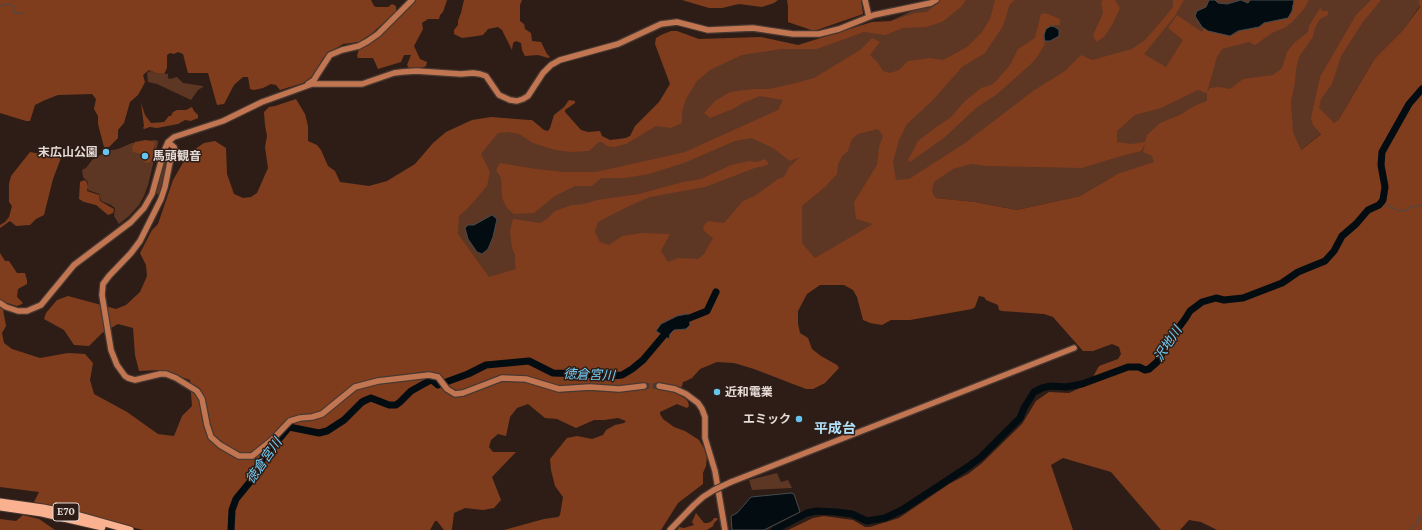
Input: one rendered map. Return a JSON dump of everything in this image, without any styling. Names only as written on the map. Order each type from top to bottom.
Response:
[{"type":"highway","name":"E70","points":[[0,502],[73,514],[130,530]]},
{"type":"highway","name":"E70","points":[[0,507],[64,518],[114,530]]},
{"type":"street","points":[[302,88],[314,80],[330,55],[342,50],[360,46],[368,41],[378,34],[412,0]]},
{"type":"street","points":[[865,0],[869,17]]},
{"type":"street","points":[[0,303],[6,307],[18,311],[27,311],[40,305],[74,265],[131,222],[144,208],[152,194],[168,142],[178,135],[221,121],[262,102],[312,84],[362,84],[394,73],[416,71],[461,74],[473,73],[486,76],[499,95],[510,100],[517,101],[523,100],[528,96],[543,73],[551,65],[560,60],[618,44],[661,24],[677,22],[708,30],[753,28],[808,35],[819,34],[869,17],[936,0]]},
{"type":"street","points":[[168,142],[174,147],[175,150],[170,162],[165,188],[161,199],[140,241],[103,284],[102,295],[111,350],[117,365],[128,378],[135,380],[153,375],[166,374],[176,378],[197,391],[202,399],[211,437],[220,445],[239,456],[252,456],[272,440],[290,421],[322,414],[355,387],[378,381],[429,375],[438,377],[447,389],[454,394],[463,393],[502,378],[526,379],[559,389],[590,387],[623,389],[644,386]]},
{"type":"street","points":[[670,530],[703,497],[731,482],[1074,348]]},
{"type":"street","points":[[659,386],[675,389],[686,394],[698,403],[702,409],[705,417],[705,438],[715,471],[724,530]]},
{"type":"shaded area","points":[[0,0],[371,0],[376,7],[388,7],[392,4],[396,6],[396,12],[371,34],[359,42],[343,44],[330,52],[323,58],[315,74],[303,83],[280,90],[276,85],[271,84],[254,90],[250,89],[248,77],[243,77],[234,85],[224,104],[217,105],[208,73],[188,73],[183,54],[178,52],[174,54],[170,53],[167,55],[167,68],[164,74],[149,70],[143,75],[145,82],[138,95],[130,102],[124,123],[118,130],[118,138],[109,147],[104,147],[98,124],[98,116],[94,109],[96,99],[92,94],[58,95],[45,100],[35,105],[30,121],[0,113]]},
{"type":"shaded area","points":[[415,0],[447,0],[439,19],[428,19],[422,23],[423,29],[414,46],[420,59],[427,62],[426,66],[421,68],[409,68],[407,65],[411,55],[404,55],[401,62],[378,69],[373,58],[358,58],[357,56],[359,49],[377,39]]},
{"type":"shaded area","points":[[464,0],[522,0],[520,5],[520,21],[524,24],[525,29],[531,33],[532,41],[541,42],[550,57],[548,58],[538,55],[525,56],[521,43],[516,41],[513,43],[512,50],[502,30],[498,27],[488,29],[483,35],[477,36],[462,38],[454,34],[454,30],[458,25]]},
{"type":"shaded area","points":[[682,0],[778,0],[762,7],[739,4],[722,8],[709,8]]},
{"type":"shaded area","points":[[787,0],[861,0],[863,14],[814,31],[788,22]]},
{"type":"shaded area","points":[[935,0],[1418,0],[1420,6],[1403,30],[1375,58],[1339,119],[1266,178],[1234,174],[1117,174],[1080,196],[1017,210],[975,202],[936,198],[932,191],[791,291],[516,274],[489,279],[452,228],[479,157],[481,141],[505,129],[604,140],[614,144],[633,135],[725,56],[771,45],[810,45],[878,27]]},
{"type":"shaded area","points":[[940,0],[966,0],[961,7],[942,22],[926,27],[903,28],[885,35],[864,32],[817,49],[782,49],[742,55],[710,70],[697,81],[686,99],[682,112],[682,123],[671,128],[656,126],[626,144],[614,147],[607,146],[602,142],[599,142],[589,151],[571,152],[555,150],[533,143],[519,134],[508,132],[498,133],[481,154],[490,172],[487,186],[459,216],[458,234],[489,277],[516,269],[510,231],[513,219],[540,223],[555,211],[572,205],[639,194],[683,182],[701,179],[731,165],[749,161],[757,162],[765,159],[769,164],[705,187],[650,197],[598,222],[595,232],[600,242],[609,245],[622,236],[642,233],[670,234],[661,251],[668,262],[678,258],[698,259],[704,254],[713,238],[704,231],[703,226],[708,221],[724,223],[743,201],[756,195],[778,179],[784,177],[789,167],[800,157],[790,161],[773,148],[751,138],[735,141],[684,163],[649,174],[625,178],[601,178],[592,186],[575,186],[555,196],[534,213],[514,214],[507,208],[502,198],[501,178],[496,170],[500,163],[565,172],[596,172],[685,152],[778,110],[783,100],[760,96],[710,118],[704,113],[715,101],[730,92],[753,89],[769,89],[814,78],[860,50],[872,38],[880,42],[870,55],[883,71],[890,73],[899,70],[908,61],[930,58],[943,60],[967,47],[982,32],[990,19],[995,0],[1015,0],[1010,4],[1003,26],[985,53],[962,67],[933,100],[907,124],[899,140],[893,162],[896,180],[909,179],[965,143],[1033,91],[1065,71],[1081,55],[1092,60],[1132,49],[1145,40],[1164,18],[1173,7],[1173,0],[1184,0],[1175,16],[1144,54],[1166,67],[1183,40],[1168,28],[1177,15],[1202,32],[1204,28],[1209,31],[1230,36],[1263,22],[1276,21],[1289,16],[1292,11],[1294,0],[1309,0],[1304,9],[1286,27],[1272,33],[1255,45],[1249,42],[1222,49],[1217,57],[1207,92],[1210,88],[1219,87],[1230,89],[1243,79],[1273,75],[1282,68],[1287,52],[1295,42],[1308,32],[1309,26],[1320,8],[1323,11],[1328,11],[1328,15],[1320,19],[1315,28],[1313,37],[1299,57],[1296,69],[1291,102],[1293,132],[1301,150],[1321,134],[1313,125],[1311,118],[1320,77],[1356,15],[1371,0],[1381,0],[1363,22],[1341,56],[1332,84],[1321,99],[1319,108],[1334,123],[1339,119],[1375,58],[1403,30],[1420,7],[1418,0],[1422,0],[1422,530],[1217,530],[1201,522],[1189,520],[1180,530],[1161,530],[1111,472],[1063,458],[1051,465],[1073,530],[788,530],[813,518],[824,516],[853,520],[865,527],[870,527],[899,518],[949,484],[968,474],[981,464],[1022,424],[1036,401],[1049,392],[1069,393],[1089,384],[1099,366],[1118,359],[1121,354],[1119,347],[1112,344],[1093,351],[1083,351],[1053,317],[1044,314],[1002,311],[999,310],[998,305],[986,300],[984,297],[979,296],[975,307],[972,309],[910,320],[891,320],[882,325],[870,323],[863,320],[857,297],[853,290],[844,285],[820,285],[807,294],[798,311],[800,333],[808,338],[812,349],[837,365],[839,368],[825,383],[813,389],[806,389],[754,369],[734,363],[717,362],[700,369],[692,378],[683,382],[680,388],[674,387],[672,391],[686,399],[689,406],[687,408],[677,404],[660,412],[660,414],[663,419],[674,427],[685,431],[699,440],[707,456],[706,466],[703,473],[703,484],[678,503],[661,530],[504,530],[544,519],[558,517],[560,515],[563,497],[555,486],[550,459],[567,438],[577,436],[592,439],[603,435],[606,430],[615,425],[626,421],[618,418],[594,420],[576,428],[557,419],[545,418],[528,404],[517,408],[510,417],[506,436],[498,434],[491,440],[489,447],[493,452],[516,452],[492,477],[501,500],[494,508],[483,510],[465,508],[454,513],[451,530],[444,530],[437,521],[435,521],[430,530],[143,530],[34,502],[39,492],[0,487],[0,253],[5,261],[9,261],[17,273],[25,273],[27,280],[27,284],[18,289],[17,297],[23,303],[17,306],[7,303],[2,304],[6,326],[2,333],[4,343],[12,349],[40,358],[68,353],[85,354],[93,363],[90,380],[94,394],[127,412],[158,434],[174,436],[182,416],[192,406],[190,380],[161,370],[139,371],[135,355],[133,328],[118,324],[102,333],[89,346],[74,345],[64,330],[44,319],[46,313],[57,300],[68,296],[116,309],[126,305],[140,292],[147,276],[146,265],[140,253],[152,230],[158,224],[173,180],[188,154],[204,143],[215,141],[226,148],[227,174],[234,194],[243,198],[251,197],[257,193],[268,168],[265,147],[267,136],[264,112],[269,107],[296,99],[305,114],[308,126],[308,141],[317,145],[321,150],[328,166],[335,171],[340,182],[369,186],[387,181],[415,164],[433,143],[446,132],[472,120],[491,117],[532,120],[544,130],[548,131],[554,115],[564,107],[569,100],[575,101],[575,103],[565,110],[565,112],[581,130],[588,132],[600,131],[602,136],[610,140],[630,136],[635,126],[659,102],[670,84],[655,44],[656,38],[671,31],[677,31],[699,39],[761,37],[798,45],[872,22],[891,21],[915,13],[927,12]],"holes":[[[1198,90],[1207,92],[1207,101],[1160,123],[1147,135],[1145,142],[1131,144],[1117,142],[1117,131],[1135,115],[1161,108]],[[878,129],[883,136],[879,147],[877,165],[854,202],[856,219],[873,224],[815,258],[802,243],[802,206],[825,187],[837,174],[838,164],[842,156],[848,151],[852,139],[858,134]],[[1145,144],[1143,152],[1152,156],[1154,162],[1117,174],[1080,196],[1017,210],[975,202],[936,198],[932,191],[934,182],[953,169],[971,164],[987,166],[1082,168],[1141,151]]]},
{"type":"shaded area","points":[[1103,0],[1115,0],[1120,8],[1112,25],[1104,37],[1096,42],[1093,35],[1103,13],[1101,2]]},
{"type":"shaded area","points":[[1209,0],[1215,0],[1218,3],[1227,4],[1241,0],[1248,3],[1250,0],[1294,0],[1292,11],[1288,18],[1264,23],[1259,27],[1238,31],[1230,36],[1208,31],[1202,27],[1195,16],[1197,11],[1206,7]]},
{"type":"shaded area","points":[[1045,13],[1060,19],[1060,25],[1054,25],[1043,37],[1045,44],[1030,65],[996,95],[976,108],[945,137],[910,162],[908,160],[918,141],[950,118],[965,101],[981,88],[991,85],[997,80],[1010,65],[1018,49],[1035,38],[1041,14]]},
{"type":"shaded area","points":[[1051,26],[1059,30],[1059,36],[1050,41],[1045,41],[1044,35],[1046,29]]},
{"type":"shaded area","points":[[150,71],[168,74],[168,78],[170,79],[177,77],[183,83],[203,87],[198,90],[191,100],[157,84],[148,82],[147,73]]},
{"type":"shaded area","points":[[141,103],[145,115],[151,123],[164,122],[173,112],[177,110],[186,110],[192,107],[198,115],[198,118],[191,121],[185,120],[178,124],[144,129]]},
{"type":"shaded area","points":[[146,140],[155,142],[151,162],[147,163],[144,162],[141,154],[133,152],[132,147],[135,142]]},
{"type":"shaded area","points":[[155,140],[158,141],[158,143],[144,196],[139,205],[119,224],[114,216],[115,208],[101,201],[99,194],[88,190],[88,182],[83,177],[82,170],[86,168],[92,160],[107,151],[118,149],[132,143]]},
{"type":"shaded area","points":[[169,148],[173,150],[165,182],[159,195],[155,193]]},
{"type":"shaded area","points":[[30,152],[61,158],[53,179],[44,215],[36,219],[30,225],[16,226],[10,221],[0,228],[0,225],[9,217],[12,206],[9,202],[9,184],[11,176]]},
{"type":"shaded area","points":[[84,180],[87,182],[87,191],[99,195],[100,201],[114,209],[113,213],[108,215],[96,205],[79,199],[80,182]]},
{"type":"shaded area","points":[[492,215],[497,219],[493,237],[488,249],[482,254],[477,252],[468,239],[465,228],[468,225],[474,225]]},
{"type":"shaded area","points":[[689,315],[690,325],[686,329],[674,330],[670,334],[669,339],[656,331],[661,324],[677,316]]},
{"type":"shaded area","points":[[777,473],[781,482],[788,480],[792,488],[752,490],[749,480]]},
{"type":"shaded area","points":[[791,493],[794,494],[800,512],[764,530],[732,530],[731,516],[737,513],[751,497]]},
{"type":"shaded area","points":[[696,513],[704,523],[712,521],[714,518],[718,519],[713,526],[707,530],[677,530],[679,527],[684,528],[694,525],[692,522]]},
{"type":"shaded area","points":[[23,515],[39,519],[55,530],[0,530],[0,519],[16,521]]},
{"type":"waterway","points":[[0,6],[8,4],[12,5],[15,13],[18,14],[24,12]]},
{"type":"waterway","name":"沢地川","points":[[774,530],[807,513],[816,511],[852,514],[867,521],[885,518],[902,510],[981,457],[1020,418],[1024,408],[1034,392],[1051,386],[1066,387],[1082,384],[1128,367],[1139,367],[1145,370],[1149,369],[1157,362],[1171,338],[1190,311],[1202,302],[1216,298],[1224,300],[1243,298],[1282,283],[1298,272],[1325,261],[1334,251],[1342,236],[1356,224],[1368,210],[1379,205],[1383,200],[1385,187],[1381,165],[1382,152],[1409,104],[1422,89]]},
{"type":"waterway","points":[[1381,203],[1400,211],[1422,205]]},
{"type":"waterway","name":"徳倉宮川","points":[[682,321],[707,311],[716,292]]},
{"type":"waterway","name":"徳倉宮川","points":[[231,530],[232,510],[236,499],[254,477],[256,469],[264,457],[289,427],[319,433],[327,431],[344,420],[362,402],[366,400],[371,398],[389,405],[396,405],[411,391],[429,381],[432,380],[438,385],[468,374],[486,365],[529,361],[553,373],[587,374],[603,377],[622,375],[643,360],[670,328]]},
{"type":"waterway","points":[[1409,530],[1418,523],[1419,517],[1422,517]]},
{"type":"tunnel","points":[[644,386],[659,386]]},
{"type":"place","name":"末広山公園","points":[[106,152]]},
{"type":"place","name":"馬頭観音","points":[[145,156]]},
{"type":"place","name":"近和電業","points":[[717,392]]},
{"type":"place","name":"エミック","points":[[799,419]]},
{"type":"district","name":"平成台","points":[[835,429]]}]
